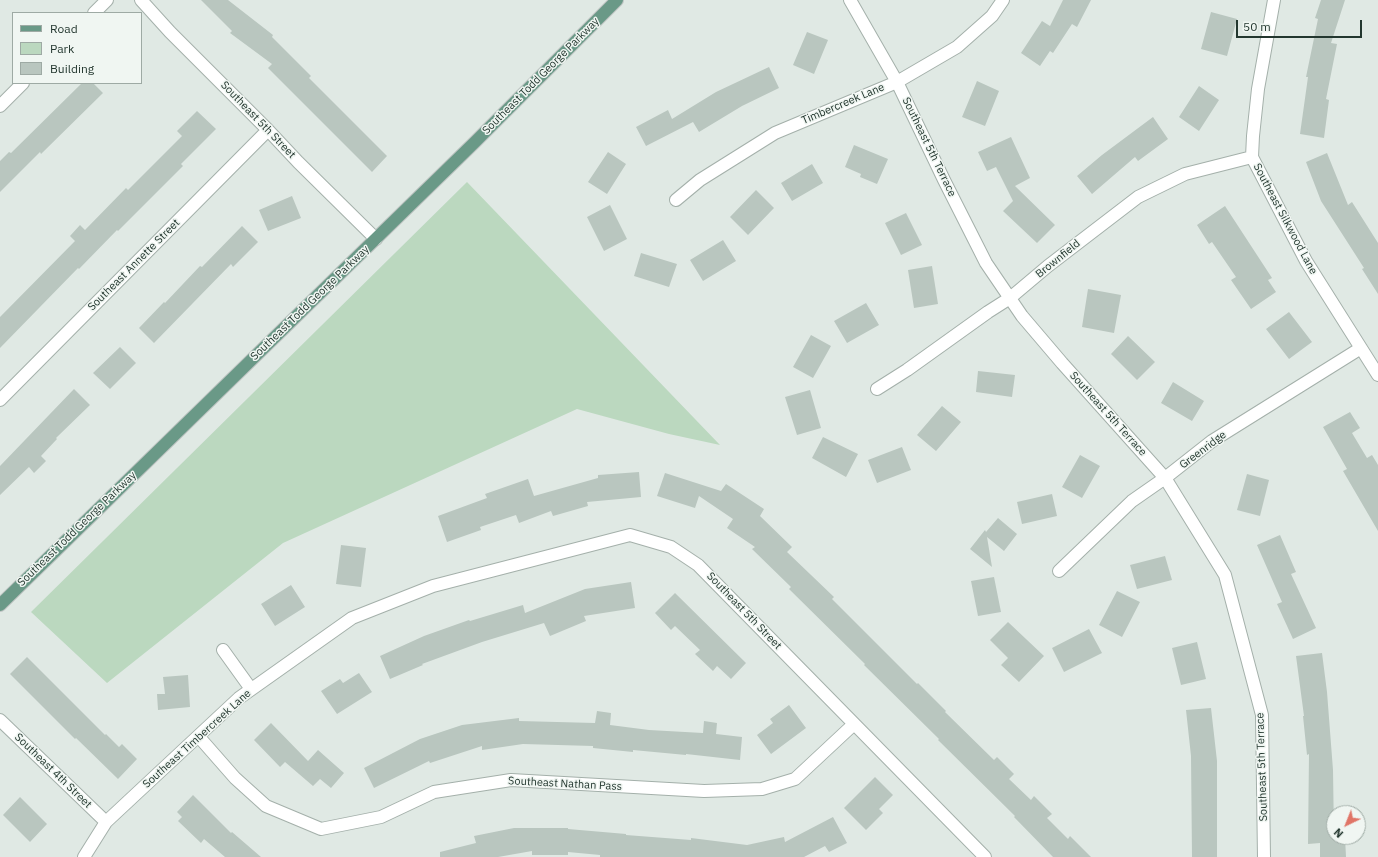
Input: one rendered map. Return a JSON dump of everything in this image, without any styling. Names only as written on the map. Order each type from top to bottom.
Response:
[{"type":"main road","name":"Southeast Todd George Parkway","points":[[0,605],[475,142],[617,0]]},
{"type":"street","points":[[95,12],[107,0]]},
{"type":"street","name":"Southeast 5th Street","points":[[141,0],[170,32],[376,239]]},
{"type":"street","name":"Timbercreek Lane","points":[[676,200],[700,180],[775,133],[897,82],[957,47],[992,16],[1003,0]]},
{"type":"street","name":"Southeast Silkwood Lane","points":[[1274,0],[1258,89],[1252,157],[1306,261],[1378,375]]},
{"type":"street","name":"Southeast 5th Terrace","points":[[850,1],[897,82],[986,263],[1022,316],[1165,478],[1225,575],[1262,715],[1264,857]]},
{"type":"street","points":[[0,106],[22,84]]},
{"type":"street","name":"Southeast Annette Street","points":[[0,400],[268,130]]},
{"type":"street","name":"Brownfield","points":[[877,389],[908,370],[988,312],[1010,298],[1048,266],[1138,196],[1185,174],[1252,157]]},
{"type":"street","name":"Greenridge","points":[[1059,571],[1132,501],[1165,478],[1212,441],[1361,348]]},
{"type":"street","name":"Southeast 5th Street","points":[[432,586],[630,535],[671,547],[698,565],[985,857]]},
{"type":"street","name":"Southeast Timbercreek Lane","points":[[84,857],[106,822],[199,737],[239,698],[352,618],[432,586]]},
{"type":"street","points":[[223,650],[251,689]]},
{"type":"street","name":"Southeast 4th Street","points":[[0,720],[106,822]]},
{"type":"street","name":"Southeast Nathan Pass","points":[[199,737],[235,778],[266,806],[321,829],[382,817],[434,792],[511,780],[704,791],[762,788],[795,779],[854,724]]},
{"type":"green space","points":[[467,182],[720,445],[669,434],[577,409],[283,543],[107,683],[31,612]]},
{"type":"building","points":[[201,0],[228,0],[273,35],[272,37],[311,76],[309,78],[387,156],[372,172],[268,68],[272,64],[230,33],[232,31]]},
{"type":"building","points":[[1063,0],[1091,0],[1077,27],[1072,24],[1053,53],[1050,51],[1040,66],[1021,53],[1042,21],[1050,26]]},
{"type":"building","points":[[1321,0],[1345,0],[1331,43],[1337,44],[1326,99],[1329,100],[1324,138],[1300,134],[1308,77],[1306,77],[1318,19],[1315,18]]},
{"type":"building","points":[[1211,12],[1237,19],[1227,56],[1201,49]]},
{"type":"building","points":[[807,32],[828,40],[814,74],[793,65]]},
{"type":"building","points":[[769,67],[779,88],[742,106],[699,132],[693,122],[646,146],[636,127],[668,110],[672,119],[716,92]]},
{"type":"building","points":[[977,81],[999,91],[985,126],[962,117]]},
{"type":"building","points":[[81,84],[94,84],[103,93],[0,192],[0,161],[9,152],[11,153]]},
{"type":"building","points":[[1199,86],[1219,100],[1199,131],[1179,117]]},
{"type":"building","points":[[197,111],[216,129],[181,164],[183,166],[79,269],[78,268],[0,348],[0,317],[75,241],[70,236],[80,225],[85,230],[126,188],[128,190],[182,136],[177,131]]},
{"type":"building","points":[[1153,117],[1168,139],[1138,161],[1135,157],[1092,194],[1077,176],[1102,155]]},
{"type":"building","points":[[1011,137],[1030,178],[1015,186],[1055,225],[1037,243],[1003,211],[1013,201],[996,167],[987,171],[978,152]]},
{"type":"building","points":[[854,145],[888,159],[877,184],[860,177],[861,174],[845,167]]},
{"type":"building","points":[[608,152],[626,164],[607,194],[588,182]]},
{"type":"building","points":[[1327,153],[1348,205],[1352,202],[1378,243],[1378,294],[1362,269],[1364,268],[1321,201],[1306,162]]},
{"type":"building","points":[[812,164],[823,183],[792,201],[781,183]]},
{"type":"building","points":[[756,190],[774,208],[748,235],[730,217]]},
{"type":"building","points":[[292,196],[301,218],[268,231],[259,210]]},
{"type":"building","points":[[610,205],[627,239],[604,251],[587,217]]},
{"type":"building","points":[[1225,206],[1272,278],[1268,280],[1276,292],[1251,309],[1231,280],[1236,277],[1212,242],[1209,244],[1197,225]]},
{"type":"building","points":[[906,213],[922,245],[901,255],[885,223]]},
{"type":"building","points":[[242,226],[258,242],[233,267],[231,264],[154,343],[139,328]]},
{"type":"building","points":[[723,240],[736,261],[703,281],[690,260]]},
{"type":"building","points":[[641,253],[677,264],[669,287],[634,276]]},
{"type":"building","points":[[932,266],[938,304],[914,308],[908,270]]},
{"type":"building","points":[[1088,289],[1121,295],[1114,333],[1082,327]]},
{"type":"building","points":[[866,303],[879,325],[847,343],[834,321]]},
{"type":"building","points":[[1289,312],[1312,342],[1289,359],[1266,329]]},
{"type":"building","points":[[811,335],[831,346],[813,378],[793,367]]},
{"type":"building","points":[[1128,336],[1155,362],[1137,380],[1111,354]]},
{"type":"building","points":[[120,347],[136,363],[110,389],[93,373]]},
{"type":"building","points":[[978,371],[1015,375],[1012,397],[976,392]]},
{"type":"building","points":[[1173,382],[1204,401],[1192,421],[1161,403]]},
{"type":"building","points":[[74,389],[90,405],[56,438],[57,439],[41,456],[46,461],[34,473],[29,467],[0,495],[0,466]]},
{"type":"building","points":[[810,390],[821,428],[797,435],[785,397]]},
{"type":"building","points":[[942,406],[961,422],[936,451],[917,435]]},
{"type":"building","points":[[1350,412],[1360,428],[1352,433],[1367,458],[1372,455],[1378,465],[1378,531],[1343,471],[1347,469],[1323,427]]},
{"type":"building","points":[[823,437],[858,454],[846,477],[812,458]]},
{"type":"building","points":[[902,447],[911,470],[877,483],[868,460]]},
{"type":"building","points":[[1080,455],[1100,466],[1082,498],[1062,487]]},
{"type":"building","points":[[639,472],[641,497],[587,502],[588,506],[553,516],[551,511],[519,523],[516,515],[480,527],[481,530],[447,542],[438,516],[487,498],[485,494],[528,479],[534,496],[598,478],[598,475]]},
{"type":"building","points":[[665,473],[721,491],[726,484],[764,509],[760,516],[792,547],[787,552],[834,597],[832,599],[994,760],[997,757],[1014,774],[1009,779],[1031,800],[1034,796],[1052,814],[1047,818],[1068,839],[1070,836],[1091,857],[1053,857],[1014,817],[1015,816],[789,589],[791,587],[752,549],[755,547],[727,528],[733,519],[699,496],[695,508],[657,496]]},
{"type":"building","points":[[1247,474],[1269,480],[1260,516],[1237,510]]},
{"type":"building","points":[[1052,494],[1057,516],[1022,524],[1017,502]]},
{"type":"building","points":[[998,518],[1017,534],[1004,551],[987,537],[992,567],[970,549],[985,530],[986,532]]},
{"type":"building","points":[[1280,535],[1296,572],[1291,574],[1316,628],[1293,639],[1277,604],[1282,602],[1257,545]]},
{"type":"building","points":[[341,545],[366,548],[361,587],[336,584]]},
{"type":"building","points":[[1165,556],[1172,580],[1137,589],[1130,565]]},
{"type":"building","points":[[994,577],[1001,612],[978,616],[971,581]]},
{"type":"building","points":[[631,582],[635,608],[584,616],[586,621],[550,636],[544,623],[482,642],[422,664],[423,665],[390,679],[380,656],[424,636],[469,620],[470,621],[523,605],[525,613],[585,589]]},
{"type":"building","points":[[291,585],[305,607],[275,626],[261,604]]},
{"type":"building","points":[[1117,591],[1140,602],[1122,637],[1099,625]]},
{"type":"building","points":[[675,593],[746,663],[731,679],[717,666],[713,671],[695,654],[700,650],[675,626],[671,630],[655,613]]},
{"type":"building","points":[[1008,622],[1044,656],[1019,682],[1001,665],[1008,658],[990,640]]},
{"type":"building","points":[[1089,629],[1102,653],[1064,672],[1052,648]]},
{"type":"building","points":[[1197,642],[1206,679],[1181,685],[1172,648]]},
{"type":"building","points":[[1322,653],[1327,692],[1333,770],[1334,805],[1326,805],[1326,845],[1345,845],[1346,857],[1320,857],[1320,843],[1308,844],[1309,754],[1307,755],[1304,716],[1296,656]]},
{"type":"building","points":[[27,657],[105,735],[106,734],[119,747],[122,744],[137,759],[118,779],[76,738],[75,739],[10,674]]},
{"type":"building","points":[[359,673],[372,692],[337,714],[321,691],[340,679],[343,683]]},
{"type":"building","points":[[188,675],[190,707],[158,710],[157,694],[165,694],[163,677]]},
{"type":"building","points":[[789,705],[806,728],[771,754],[757,735],[773,723],[770,719]]},
{"type":"building","points":[[1211,708],[1217,761],[1217,857],[1192,857],[1191,756],[1186,710]]},
{"type":"building","points":[[597,711],[611,713],[610,725],[649,730],[703,733],[704,721],[717,723],[716,734],[742,737],[740,760],[633,750],[633,752],[593,748],[593,746],[523,744],[482,750],[482,746],[430,763],[429,761],[374,788],[364,768],[420,739],[462,725],[519,718],[519,721],[595,723]]},
{"type":"building","points":[[271,723],[308,761],[318,750],[344,773],[331,788],[320,779],[313,786],[285,762],[280,767],[254,740]]},
{"type":"building","points":[[875,777],[893,795],[879,809],[883,813],[866,830],[844,808]]},
{"type":"building","points":[[193,795],[231,833],[232,832],[261,857],[225,857],[204,839],[201,843],[178,821],[182,817],[177,812]]},
{"type":"building","points":[[20,797],[47,824],[30,842],[3,815]]},
{"type":"building","points":[[833,817],[847,843],[829,852],[825,846],[804,857],[600,857],[600,855],[568,852],[568,855],[532,855],[532,851],[498,857],[440,857],[440,852],[476,843],[474,836],[514,828],[568,828],[626,835],[691,840],[691,838],[747,845],[784,837],[785,842]]}]
